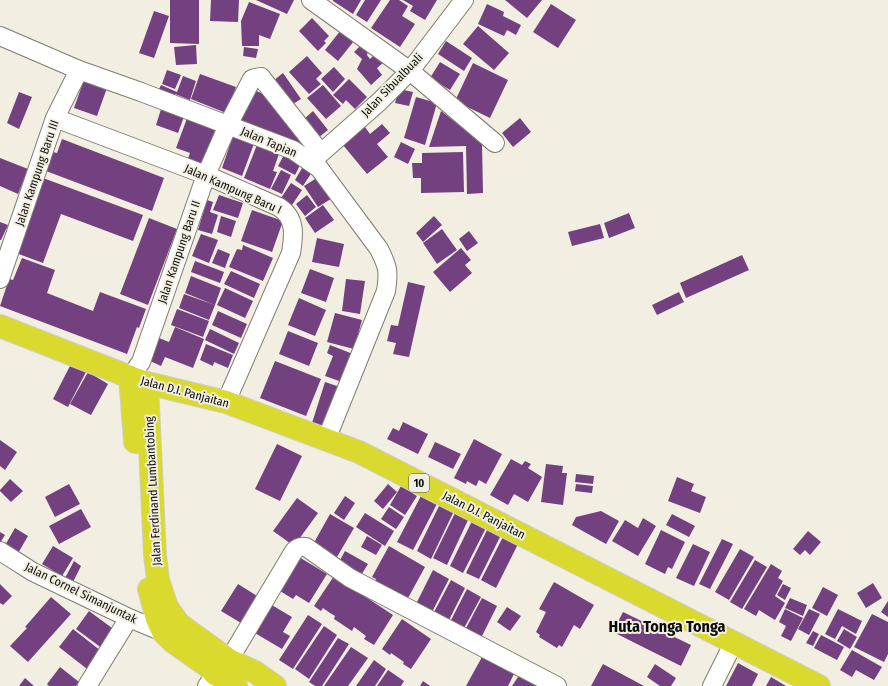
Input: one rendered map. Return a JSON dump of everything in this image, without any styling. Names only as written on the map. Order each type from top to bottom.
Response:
[{"type":"highway","name":"Jalan D.I. Panjaitan","points":[[0,326],[226,402],[359,452],[819,686]]},
{"type":"highway","name":"Jalan Ferdinand Lumbantobing","points":[[139,374],[158,580],[167,607],[171,628],[217,673],[236,686]]},
{"type":"highway","name":"Jalan Ferdinand Lumbantobing","points":[[217,673],[254,679],[275,686]]},
{"type":"street","points":[[310,0],[410,71],[495,143]]},
{"type":"street","name":"Jalan Sibualbuali","points":[[316,157],[379,102],[410,71],[464,0]]},
{"type":"street","name":"Jalan Tapian","points":[[0,36],[79,70],[293,150],[316,157],[319,168],[379,249],[386,262],[388,275],[386,291],[326,440]]},
{"type":"street","name":"Jalan Kampung Baru III","points":[[0,279],[55,118],[79,70]]},
{"type":"street","name":"Jalan Kampung Baru II","points":[[139,374],[206,175],[228,125],[252,79],[261,78],[316,157]]},
{"type":"street","name":"Jalan Kampung Baru I","points":[[55,118],[206,175],[285,211],[293,226],[294,234],[291,253],[226,402]]},
{"type":"street","points":[[217,673],[294,550],[303,546],[350,578],[557,686]]},
{"type":"street","name":"Jalan Cornel Simanjuntak","points":[[0,551],[33,572],[129,618],[171,628]]},
{"type":"street","points":[[87,686],[129,618]]},
{"type":"street","points":[[712,686],[734,642]]},
{"type":"building","points":[[170,0],[199,0],[199,44],[170,43]]},
{"type":"building","points":[[211,0],[239,0],[238,22],[210,21]]},
{"type":"building","points":[[256,0],[294,0],[287,14]]},
{"type":"building","points":[[333,0],[361,0],[353,14]]},
{"type":"building","points":[[365,0],[381,0],[367,22],[356,15]]},
{"type":"building","points":[[390,0],[399,0],[408,6],[402,16],[415,24],[400,47],[371,28]]},
{"type":"building","points":[[403,0],[437,0],[425,20],[410,11],[413,6]]},
{"type":"building","points":[[505,0],[542,0],[527,18]]},
{"type":"building","points":[[249,2],[280,14],[270,39],[259,35],[259,46],[242,46],[241,21]]},
{"type":"building","points":[[487,4],[504,12],[503,16],[521,25],[516,35],[507,30],[504,36],[478,24]]},
{"type":"building","points":[[551,4],[576,20],[558,48],[533,32]]},
{"type":"building","points":[[154,11],[169,16],[154,58],[139,53]]},
{"type":"building","points":[[312,18],[329,36],[324,41],[326,43],[318,51],[299,31]]},
{"type":"building","points":[[478,26],[509,53],[494,70],[463,44]]},
{"type":"building","points":[[341,30],[354,41],[338,61],[325,50]]},
{"type":"building","points":[[446,41],[472,58],[464,71],[438,54]]},
{"type":"building","points":[[196,45],[197,64],[176,65],[174,47]]},
{"type":"building","points":[[361,45],[368,51],[367,55],[370,59],[376,53],[384,62],[377,68],[382,75],[371,85],[357,69],[362,59],[354,52]]},
{"type":"building","points":[[244,47],[258,49],[256,58],[243,56]]},
{"type":"building","points":[[307,56],[322,73],[316,79],[321,84],[309,94],[289,72]]},
{"type":"building","points":[[440,62],[460,74],[450,90],[430,78]]},
{"type":"building","points":[[473,63],[508,80],[490,118],[455,101]]},
{"type":"building","points":[[334,67],[345,79],[333,92],[321,79]]},
{"type":"building","points":[[167,70],[181,75],[175,89],[162,84]]},
{"type":"building","points":[[283,73],[301,99],[290,106],[273,81]]},
{"type":"building","points":[[200,74],[236,87],[226,113],[191,99]]},
{"type":"building","points":[[183,76],[196,81],[190,100],[175,94],[174,98],[158,91],[161,85],[177,92]]},
{"type":"building","points":[[85,77],[108,85],[97,116],[74,108]]},
{"type":"building","points":[[349,79],[367,97],[355,109],[346,100],[343,104],[333,95]]},
{"type":"building","points":[[323,85],[341,106],[326,119],[307,98]]},
{"type":"building","points":[[249,88],[275,99],[306,140],[292,144],[235,121]]},
{"type":"building","points":[[399,89],[413,92],[409,106],[395,103]]},
{"type":"building","points":[[19,92],[32,97],[19,129],[7,123]]},
{"type":"building","points":[[416,97],[437,103],[425,145],[404,138]]},
{"type":"building","points":[[162,106],[185,114],[178,133],[156,125]]},
{"type":"building","points":[[313,111],[328,130],[318,138],[303,120]]},
{"type":"building","points":[[441,111],[482,143],[483,193],[467,194],[466,146],[429,147]]},
{"type":"building","points":[[189,113],[218,123],[201,166],[187,161],[190,153],[176,148]]},
{"type":"building","points":[[520,118],[531,132],[513,147],[502,133]]},
{"type":"building","points":[[382,124],[390,133],[377,144],[388,157],[367,174],[343,145],[365,127],[370,134]]},
{"type":"building","points":[[234,133],[255,141],[242,176],[222,168]]},
{"type":"building","points":[[62,139],[164,178],[152,211],[46,171],[53,152],[57,153]]},
{"type":"building","points":[[258,142],[280,151],[273,171],[277,172],[270,189],[244,178]]},
{"type":"building","points":[[401,142],[415,149],[408,164],[394,157]]},
{"type":"building","points":[[463,152],[464,192],[421,193],[421,178],[413,178],[412,163],[422,163],[422,153]]},
{"type":"building","points":[[285,153],[302,161],[295,175],[278,166]]},
{"type":"building","points":[[0,158],[28,169],[18,194],[0,186]]},
{"type":"building","points":[[305,163],[314,169],[303,186],[295,180]]},
{"type":"building","points":[[281,170],[291,175],[282,194],[271,189]]},
{"type":"building","points":[[320,176],[334,197],[318,207],[304,186]]},
{"type":"building","points":[[43,178],[143,215],[133,241],[61,214],[43,263],[16,253]]},
{"type":"building","points":[[291,183],[302,190],[292,205],[281,198]]},
{"type":"building","points":[[219,195],[243,203],[238,218],[213,210]]},
{"type":"building","points":[[307,195],[316,207],[305,216],[296,204]]},
{"type":"building","points":[[207,200],[213,202],[210,212],[218,215],[212,234],[198,230]]},
{"type":"building","points":[[323,205],[334,220],[315,233],[305,218]]},
{"type":"building","points":[[252,210],[283,221],[272,252],[241,241]]},
{"type":"building","points":[[629,213],[635,228],[609,238],[604,223]]},
{"type":"building","points":[[221,216],[236,221],[231,237],[217,232]]},
{"type":"building","points":[[434,216],[442,225],[423,242],[416,233]]},
{"type":"building","points":[[149,218],[177,229],[148,305],[120,294]]},
{"type":"building","points":[[0,222],[8,225],[1,240],[0,240]]},
{"type":"building","points":[[600,224],[604,238],[572,246],[568,232]]},
{"type":"building","points":[[442,229],[457,250],[437,264],[423,243]]},
{"type":"building","points":[[469,231],[478,243],[467,251],[459,239]]},
{"type":"building","points":[[201,234],[218,240],[209,263],[192,256]]},
{"type":"building","points":[[317,238],[344,244],[339,267],[312,262]]},
{"type":"building","points":[[243,245],[273,258],[263,281],[229,267],[237,249],[242,250]]},
{"type":"building","points":[[461,248],[471,260],[465,265],[472,273],[450,292],[433,272]]},
{"type":"building","points":[[218,249],[230,254],[225,268],[212,263]]},
{"type":"building","points":[[742,255],[749,270],[686,298],[680,283]]},
{"type":"building","points":[[22,258],[55,270],[47,293],[93,311],[100,292],[146,309],[139,328],[137,327],[127,354],[0,306],[9,279],[13,280]]},
{"type":"building","points":[[195,261],[224,272],[220,283],[191,272]]},
{"type":"building","points":[[310,269],[334,278],[326,302],[301,293]]},
{"type":"building","points":[[231,271],[260,284],[254,298],[224,284]]},
{"type":"building","points":[[191,276],[221,288],[215,305],[185,293]]},
{"type":"building","points":[[346,279],[365,281],[360,314],[342,311]]},
{"type":"building","points":[[408,282],[425,286],[409,357],[393,354],[396,343],[387,341],[391,325],[398,326]]},
{"type":"building","points":[[225,288],[253,301],[245,318],[217,305]]},
{"type":"building","points":[[679,292],[684,302],[657,315],[652,305]]},
{"type":"building","points":[[184,294],[215,305],[209,320],[179,308]]},
{"type":"building","points":[[299,298],[326,310],[315,336],[288,325]]},
{"type":"building","points":[[177,309],[209,321],[203,337],[171,325]]},
{"type":"building","points":[[218,311],[247,324],[241,338],[212,325]]},
{"type":"building","points":[[335,313],[362,320],[354,349],[327,342]]},
{"type":"building","points":[[175,327],[204,339],[193,368],[165,357],[161,366],[150,361],[159,338],[169,342]]},
{"type":"building","points":[[210,329],[239,343],[234,354],[205,340]]},
{"type":"building","points":[[288,331],[318,343],[309,366],[279,354]]},
{"type":"building","points":[[206,344],[233,355],[228,368],[214,362],[213,366],[200,360]]},
{"type":"building","points":[[330,345],[353,354],[342,382],[325,376],[333,356],[327,353]]},
{"type":"building","points":[[275,361],[321,379],[306,416],[260,398]]},
{"type":"building","points":[[71,364],[86,372],[68,407],[53,399]]},
{"type":"building","points":[[88,372],[108,384],[91,415],[70,404]]},
{"type":"building","points":[[325,382],[340,387],[326,428],[312,423]]},
{"type":"building","points":[[403,422],[428,434],[418,454],[387,439],[393,428],[399,431]]},
{"type":"building","points":[[474,439],[502,454],[486,484],[479,480],[476,486],[467,481],[466,484],[454,478]]},
{"type":"building","points":[[0,440],[17,452],[5,470],[0,466]]},
{"type":"building","points":[[435,442],[461,454],[453,469],[428,457]]},
{"type":"building","points":[[277,444],[302,456],[280,501],[255,489]]},
{"type":"building","points":[[511,459],[522,465],[525,461],[531,464],[528,468],[542,477],[528,502],[514,494],[508,505],[490,495]]},
{"type":"building","points":[[546,464],[563,466],[562,473],[567,473],[563,505],[541,502]]},
{"type":"building","points":[[576,474],[594,476],[593,484],[575,482]]},
{"type":"building","points":[[677,477],[694,484],[691,491],[706,497],[700,513],[668,501]]},
{"type":"building","points":[[10,479],[23,491],[11,502],[0,491]]},
{"type":"building","points":[[69,484],[80,504],[55,517],[45,497]]},
{"type":"building","points":[[388,484],[397,492],[383,509],[374,501]]},
{"type":"building","points":[[576,484],[593,486],[592,493],[575,491]]},
{"type":"building","points":[[401,486],[417,496],[405,515],[390,505]]},
{"type":"building","points":[[422,494],[438,502],[413,550],[397,542]]},
{"type":"building","points":[[345,496],[355,503],[344,520],[334,513]]},
{"type":"building","points":[[297,498],[318,513],[294,546],[273,531]]},
{"type":"building","points":[[440,504],[454,511],[431,559],[417,551]]},
{"type":"building","points":[[389,507],[404,517],[396,529],[381,519]]},
{"type":"building","points":[[81,509],[91,527],[59,544],[49,526]]},
{"type":"building","points":[[456,511],[469,518],[447,565],[433,558]]},
{"type":"building","points":[[601,511],[619,521],[606,544],[572,525],[576,517]]},
{"type":"building","points":[[365,513],[394,531],[385,546],[356,527]]},
{"type":"building","points":[[330,514],[354,528],[334,562],[311,548]]},
{"type":"building","points":[[672,514],[695,526],[689,537],[666,525]]},
{"type":"building","points":[[643,518],[656,526],[638,556],[612,541],[625,520],[638,528]]},
{"type":"building","points":[[473,519],[487,526],[463,573],[450,566]]},
{"type":"building","points":[[489,526],[502,533],[479,579],[466,573]]},
{"type":"building","points":[[15,528],[28,536],[17,555],[4,547]]},
{"type":"building","points":[[661,530],[685,542],[672,569],[668,567],[665,574],[645,564]]},
{"type":"building","points":[[808,531],[821,542],[810,555],[805,550],[800,555],[793,549]]},
{"type":"building","points":[[0,532],[5,535],[0,543]]},
{"type":"building","points":[[505,533],[520,540],[496,588],[481,580]]},
{"type":"building","points":[[367,536],[382,545],[376,555],[361,547]]},
{"type":"building","points":[[722,539],[733,544],[710,589],[699,584]]},
{"type":"building","points":[[693,544],[710,552],[694,586],[676,578]]},
{"type":"building","points":[[53,546],[73,558],[62,576],[42,564]]},
{"type":"building","points":[[389,546],[425,567],[408,598],[403,595],[400,600],[374,584],[376,579],[372,577]]},
{"type":"building","points":[[740,549],[754,557],[729,600],[715,592]]},
{"type":"building","points":[[345,551],[368,564],[360,577],[338,564]]},
{"type":"building","points":[[299,557],[327,574],[309,603],[296,595],[293,599],[280,591]]},
{"type":"building","points":[[755,560],[767,567],[742,609],[730,602]]},
{"type":"building","points":[[74,561],[81,566],[72,584],[64,580]]},
{"type":"building","points":[[771,564],[782,571],[778,578],[783,581],[775,596],[785,603],[775,620],[759,610],[756,616],[744,609]]},
{"type":"building","points":[[433,570],[449,579],[431,614],[415,606]]},
{"type":"building","points":[[334,576],[393,615],[374,645],[364,639],[366,636],[354,627],[352,631],[334,619],[335,616],[323,608],[321,611],[314,606]]},
{"type":"building","points":[[451,580],[465,588],[448,622],[433,614]]},
{"type":"building","points":[[554,582],[594,605],[580,629],[574,625],[562,647],[559,645],[557,648],[539,637],[540,635],[536,632],[546,612],[539,609]]},
{"type":"building","points":[[873,583],[882,598],[866,608],[857,593]]},
{"type":"building","points":[[0,584],[12,596],[3,605],[0,603]]},
{"type":"building","points":[[238,584],[257,596],[241,623],[221,611]]},
{"type":"building","points":[[783,584],[791,588],[785,600],[777,595]]},
{"type":"building","points":[[823,587],[838,595],[827,616],[812,608]]},
{"type":"building","points":[[467,589],[481,597],[463,630],[450,622]]},
{"type":"building","points":[[51,597],[71,614],[28,662],[10,646],[27,628],[25,627]]},
{"type":"building","points":[[482,598],[497,606],[481,638],[465,630]]},
{"type":"building","points":[[790,598],[807,605],[803,616],[785,608]]},
{"type":"building","points":[[888,601],[888,617],[881,612]]},
{"type":"building","points":[[270,604],[292,617],[283,632],[290,636],[282,649],[253,632]]},
{"type":"building","points":[[507,607],[521,616],[510,631],[497,622]]},
{"type":"building","points":[[785,609],[803,618],[791,641],[781,636],[786,626],[779,622]]},
{"type":"building","points":[[809,609],[820,614],[809,635],[798,629]]},
{"type":"building","points":[[838,609],[862,621],[856,634],[842,626],[835,639],[825,634]]},
{"type":"building","points":[[89,611],[116,631],[103,649],[76,629]]},
{"type":"building","points":[[623,612],[691,645],[681,666],[613,632]]},
{"type":"building","points":[[872,614],[888,622],[888,654],[884,662],[854,647]]},
{"type":"building","points":[[308,615],[322,624],[293,669],[279,660]]},
{"type":"building","points":[[402,619],[431,639],[411,669],[391,653],[390,655],[382,649]]},
{"type":"building","points":[[324,626],[337,635],[309,679],[295,669]]},
{"type":"building","points":[[73,629],[101,651],[87,669],[59,647]]},
{"type":"building","points":[[844,629],[857,637],[850,649],[837,641]]},
{"type":"building","points":[[813,631],[819,634],[813,646],[806,643]]},
{"type":"building","points":[[821,635],[844,647],[837,660],[814,648]]},
{"type":"building","points":[[338,638],[349,644],[322,686],[315,686],[309,682]]},
{"type":"building","points":[[351,647],[368,658],[348,686],[324,686]]},
{"type":"building","points":[[852,650],[882,667],[874,680],[856,670],[852,677],[840,670]]},
{"type":"building","points":[[482,657],[514,674],[508,686],[466,686]]},
{"type":"building","points":[[374,660],[386,669],[375,686],[356,686]]},
{"type":"building","points":[[738,663],[758,674],[752,686],[726,686]]},
{"type":"building","points":[[603,664],[644,686],[591,686]]},
{"type":"building","points":[[655,664],[676,678],[671,686],[660,686],[647,677]]},
{"type":"building","points":[[60,667],[79,682],[76,686],[49,686],[47,684]]},
{"type":"building","points":[[388,670],[404,681],[401,686],[377,686]]},
{"type":"building","points":[[520,674],[539,686],[512,686]]},
{"type":"building","points":[[771,677],[786,686],[766,686]]},
{"type":"building","points":[[25,678],[34,686],[19,686]]},
{"type":"building","points":[[423,681],[430,686],[420,686]]},
{"type":"district","name":"Huta Tonga Tonga","points":[[667,626]]}]
